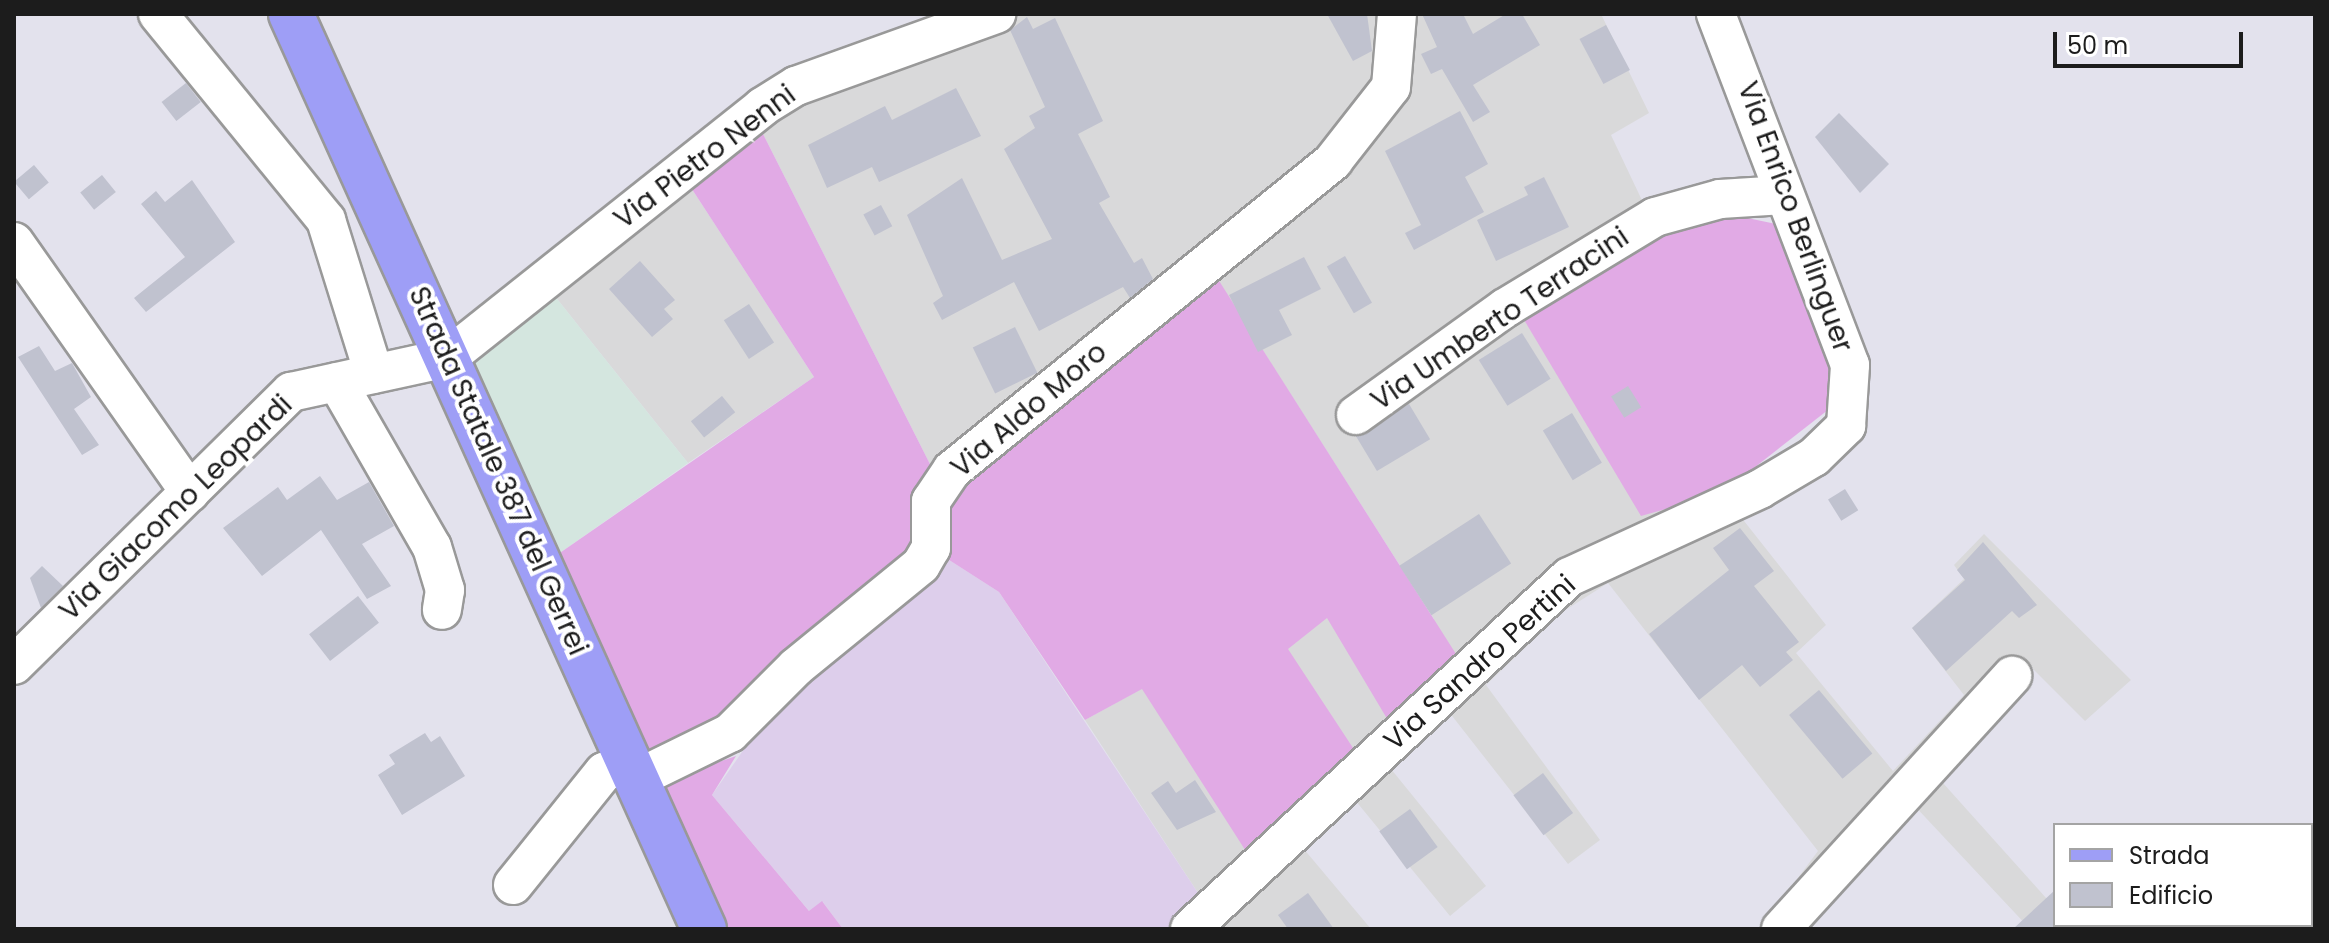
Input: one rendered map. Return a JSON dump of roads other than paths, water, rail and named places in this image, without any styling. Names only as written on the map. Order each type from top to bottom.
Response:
[{"type":"main road","name":"Strada Statale 387 del Gerrei","points":[[291,14],[704,929]]},
{"type":"street","points":[[158,14],[326,220],[374,374]]},
{"type":"street","name":"Via Pietro Nenni","points":[[447,358],[762,107],[796,86],[996,14]]},
{"type":"street","name":"Via Aldo Moro","points":[[513,885],[604,772],[632,770],[730,733],[796,667],[921,565],[931,548],[931,501],[952,470],[1333,161],[1391,87],[1397,14]]},
{"type":"street","name":"Via Enrico Berlinguer","points":[[1716,14],[1850,365],[1846,426]]},
{"type":"street","name":"Via Umberto Terracini","points":[[1356,415],[1505,308],[1655,217],[1720,199],[1784,195]]},
{"type":"street","points":[[14,242],[190,492]]},
{"type":"street","name":"Via Giacomo Leopardi","points":[[14,665],[291,392],[447,358]]},
{"type":"street","points":[[337,382],[432,547],[445,590],[442,610]]},
{"type":"street","name":"Via Sandro Pertini","points":[[1190,929],[1569,577],[1760,489],[1814,457],[1846,426]]},
{"type":"street","points":[[1781,929],[2012,676]]}]
